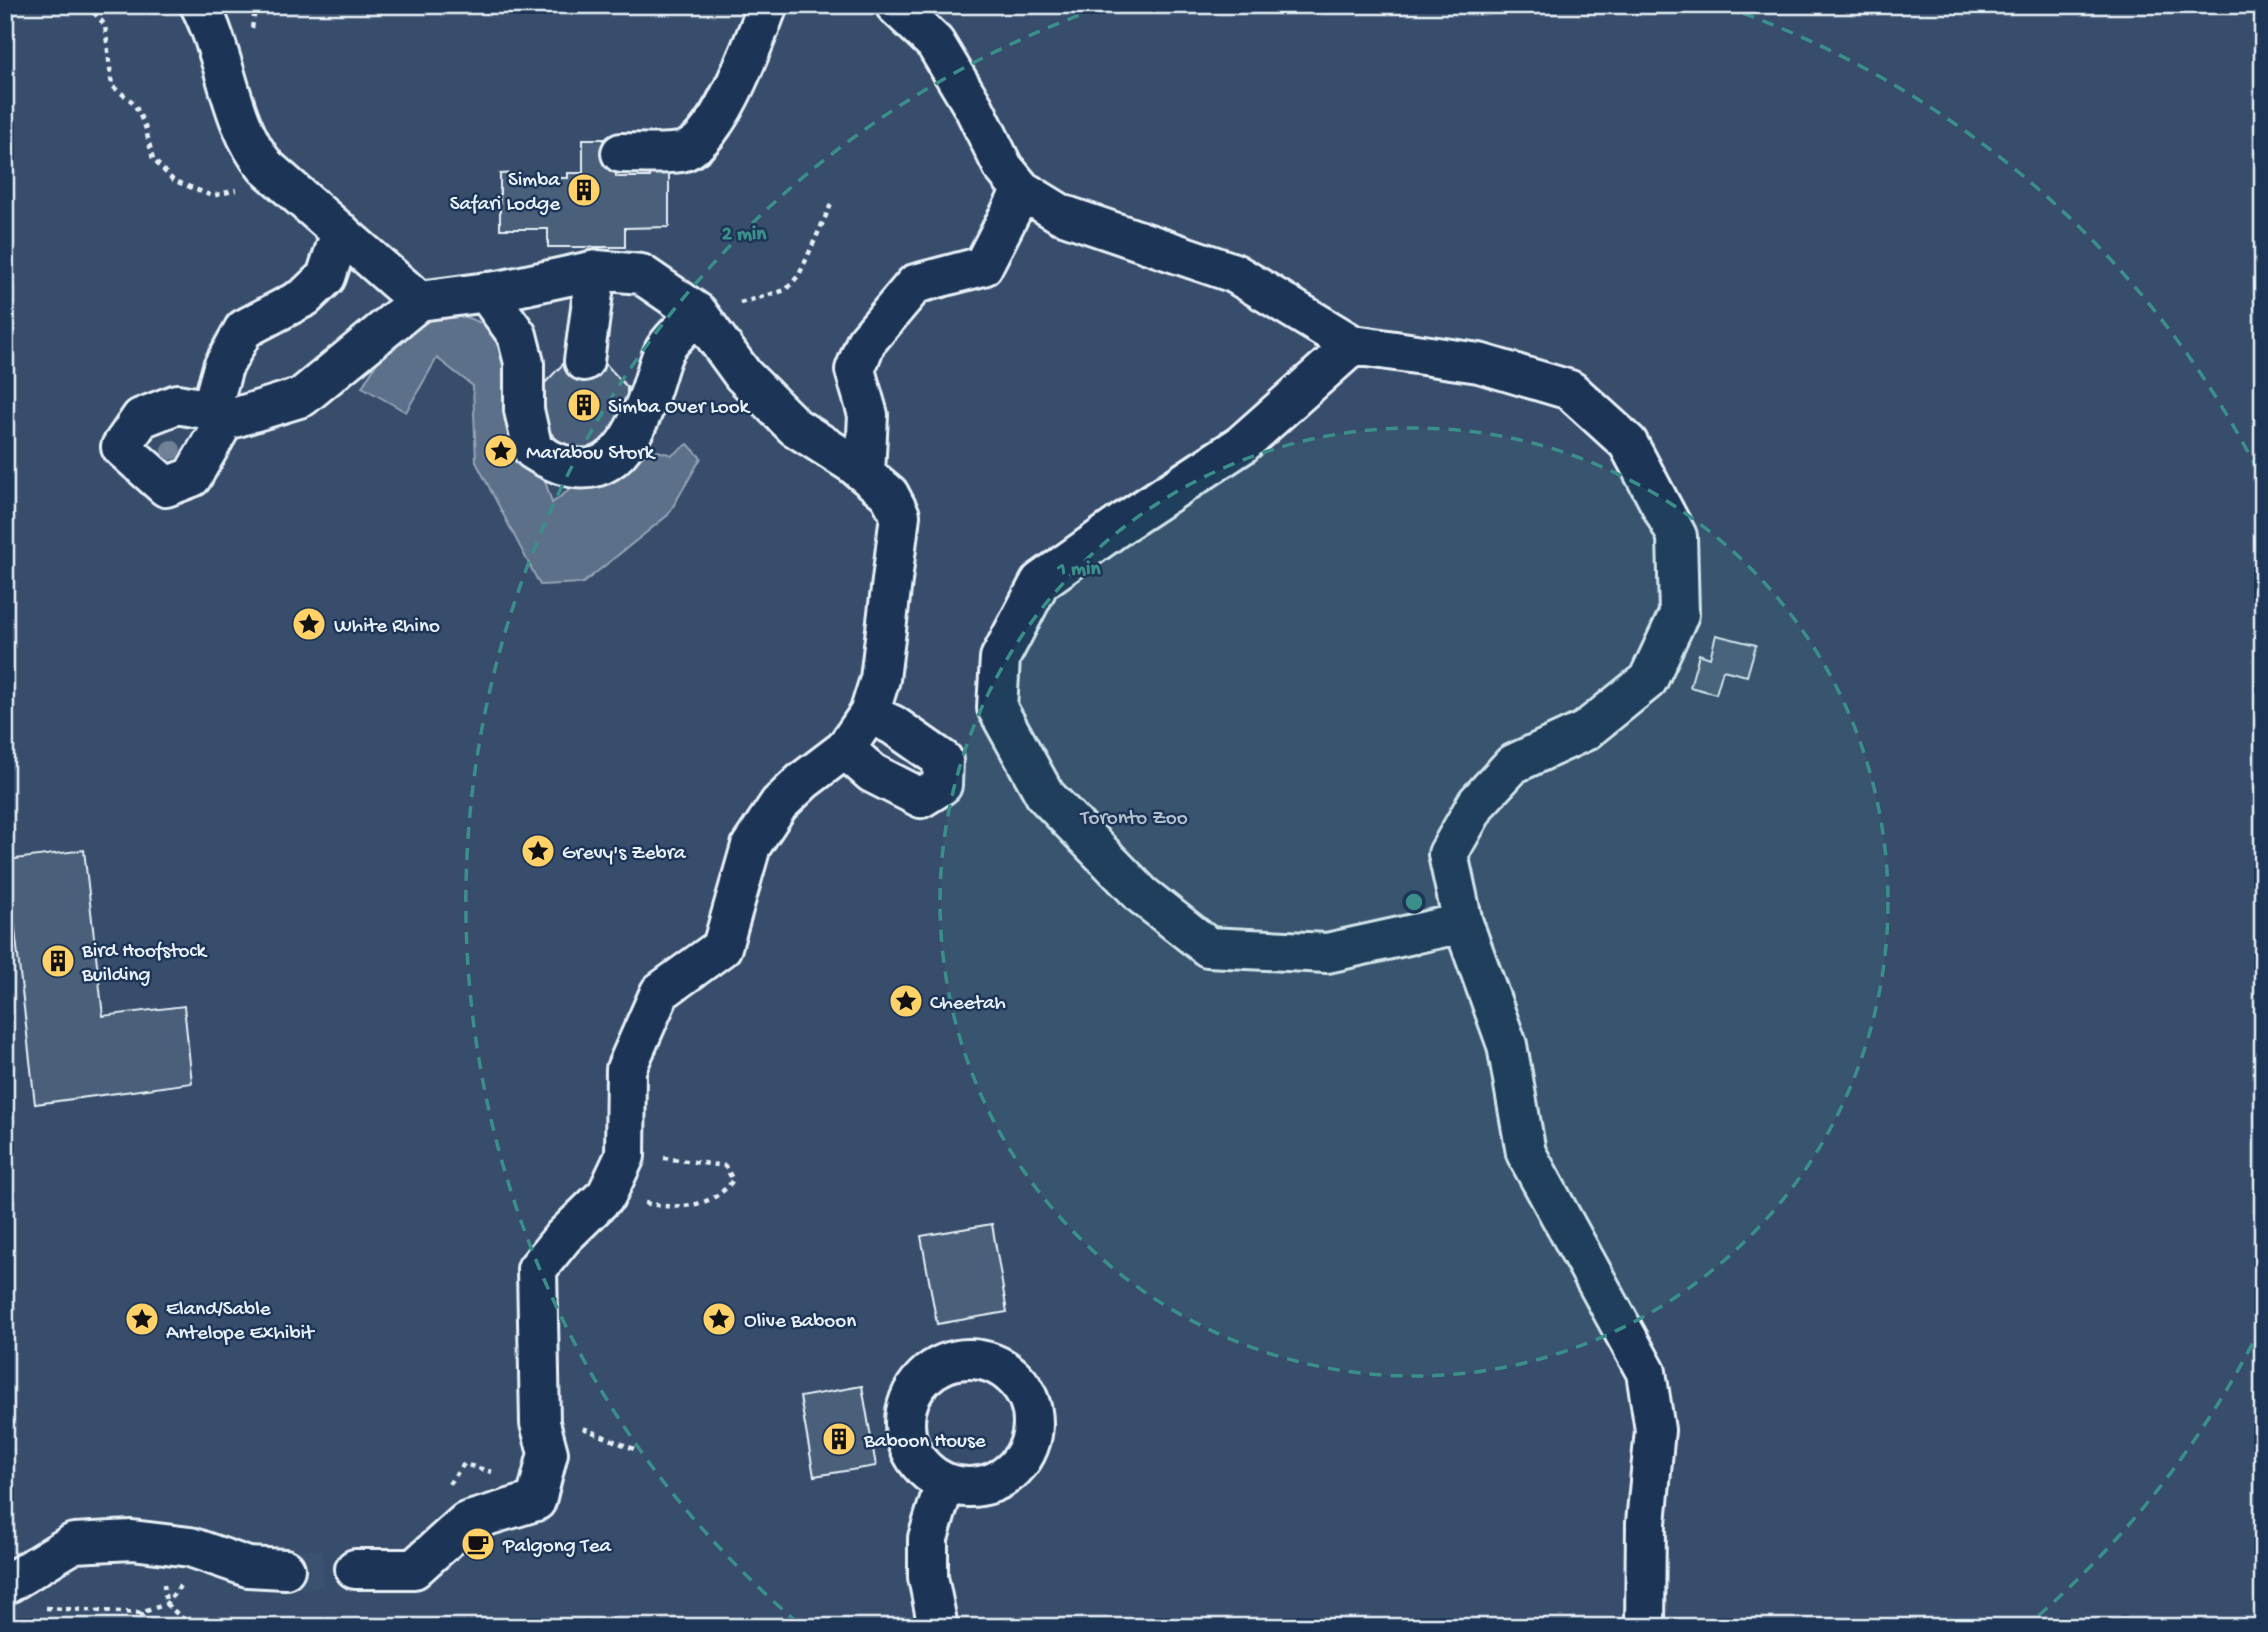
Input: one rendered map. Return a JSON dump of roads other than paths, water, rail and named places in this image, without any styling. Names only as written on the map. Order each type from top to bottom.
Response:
[{"type":"street","points":[[200,5],[211,27],[249,147],[266,167],[419,301]]},
{"type":"street","points":[[621,153],[683,152],[705,137],[740,73],[768,5]]},
{"type":"street","points":[[895,5],[935,43],[974,108],[1003,167],[1022,190],[1061,214],[1234,273],[1353,345],[1479,363],[1570,390],[1628,443],[1677,536],[1679,614],[1648,680],[1585,731],[1513,764],[1477,803],[1448,855],[1463,923],[1507,1045],[1526,1153],[1646,1372],[1655,1430],[1646,1523],[1644,1627]]},
{"type":"street","points":[[865,474],[868,415],[855,370],[866,342],[915,284],[983,266],[1022,190]]},
{"type":"street","points":[[341,232],[327,277],[305,297],[244,329],[223,367],[218,416],[302,397],[419,301],[486,292],[596,270],[641,274],[698,313],[743,375],[794,427],[865,474],[889,494],[900,515],[880,679],[869,714],[845,749],[803,781],[779,804],[751,846],[722,947],[660,992],[626,1069],[625,1156],[607,1194],[563,1237],[537,1269],[540,1423],[548,1453],[536,1501],[466,1522],[414,1569],[355,1569]]},
{"type":"street","points":[[584,360],[596,270]]},
{"type":"street","points":[[486,292],[517,335],[524,363],[524,410],[533,450],[558,466],[591,470],[619,454],[635,429],[665,349],[698,313]]},
{"type":"street","points":[[1353,345],[1241,445],[1040,582],[1000,659],[997,708],[1045,795],[1142,895],[1208,947],[1326,953],[1463,923]]},
{"type":"street","points":[[845,749],[872,773],[921,798],[942,785],[943,760],[893,725],[869,714]]},
{"type":"street","points":[[938,1627],[928,1577],[928,1538],[945,1483]]},
{"type":"street","points":[[5,1585],[74,1543],[132,1540],[159,1542],[206,1552],[248,1567],[285,1569]]},
{"type":"tunnel","points":[[285,1569],[355,1569]]},
{"type":"place","name":"Simba Safari Lodge","points":[[584,190]]},
{"type":"place","name":"Simba Over Look","points":[[584,405]]},
{"type":"place","name":"Marabou Stork","points":[[501,451]]},
{"type":"place","name":"White Rhino","points":[[309,624]]},
{"type":"place","name":"Grevy's Zebra","points":[[538,851]]},
{"type":"place","name":"Bird Hoofstock Building","points":[[58,961]]},
{"type":"place","name":"Cheetah","points":[[906,1001]]},
{"type":"place","name":"Eland/Sable Antelope Exhibit","points":[[142,1319]]},
{"type":"place","name":"Olive Baboon","points":[[719,1319]]},
{"type":"place","name":"Baboon House","points":[[839,1439]]},
{"type":"place","name":"Palgong Tea","points":[[478,1544]]},
{"type":"park label","name":"Toronto Zoo","points":[[1134,816]]}]
